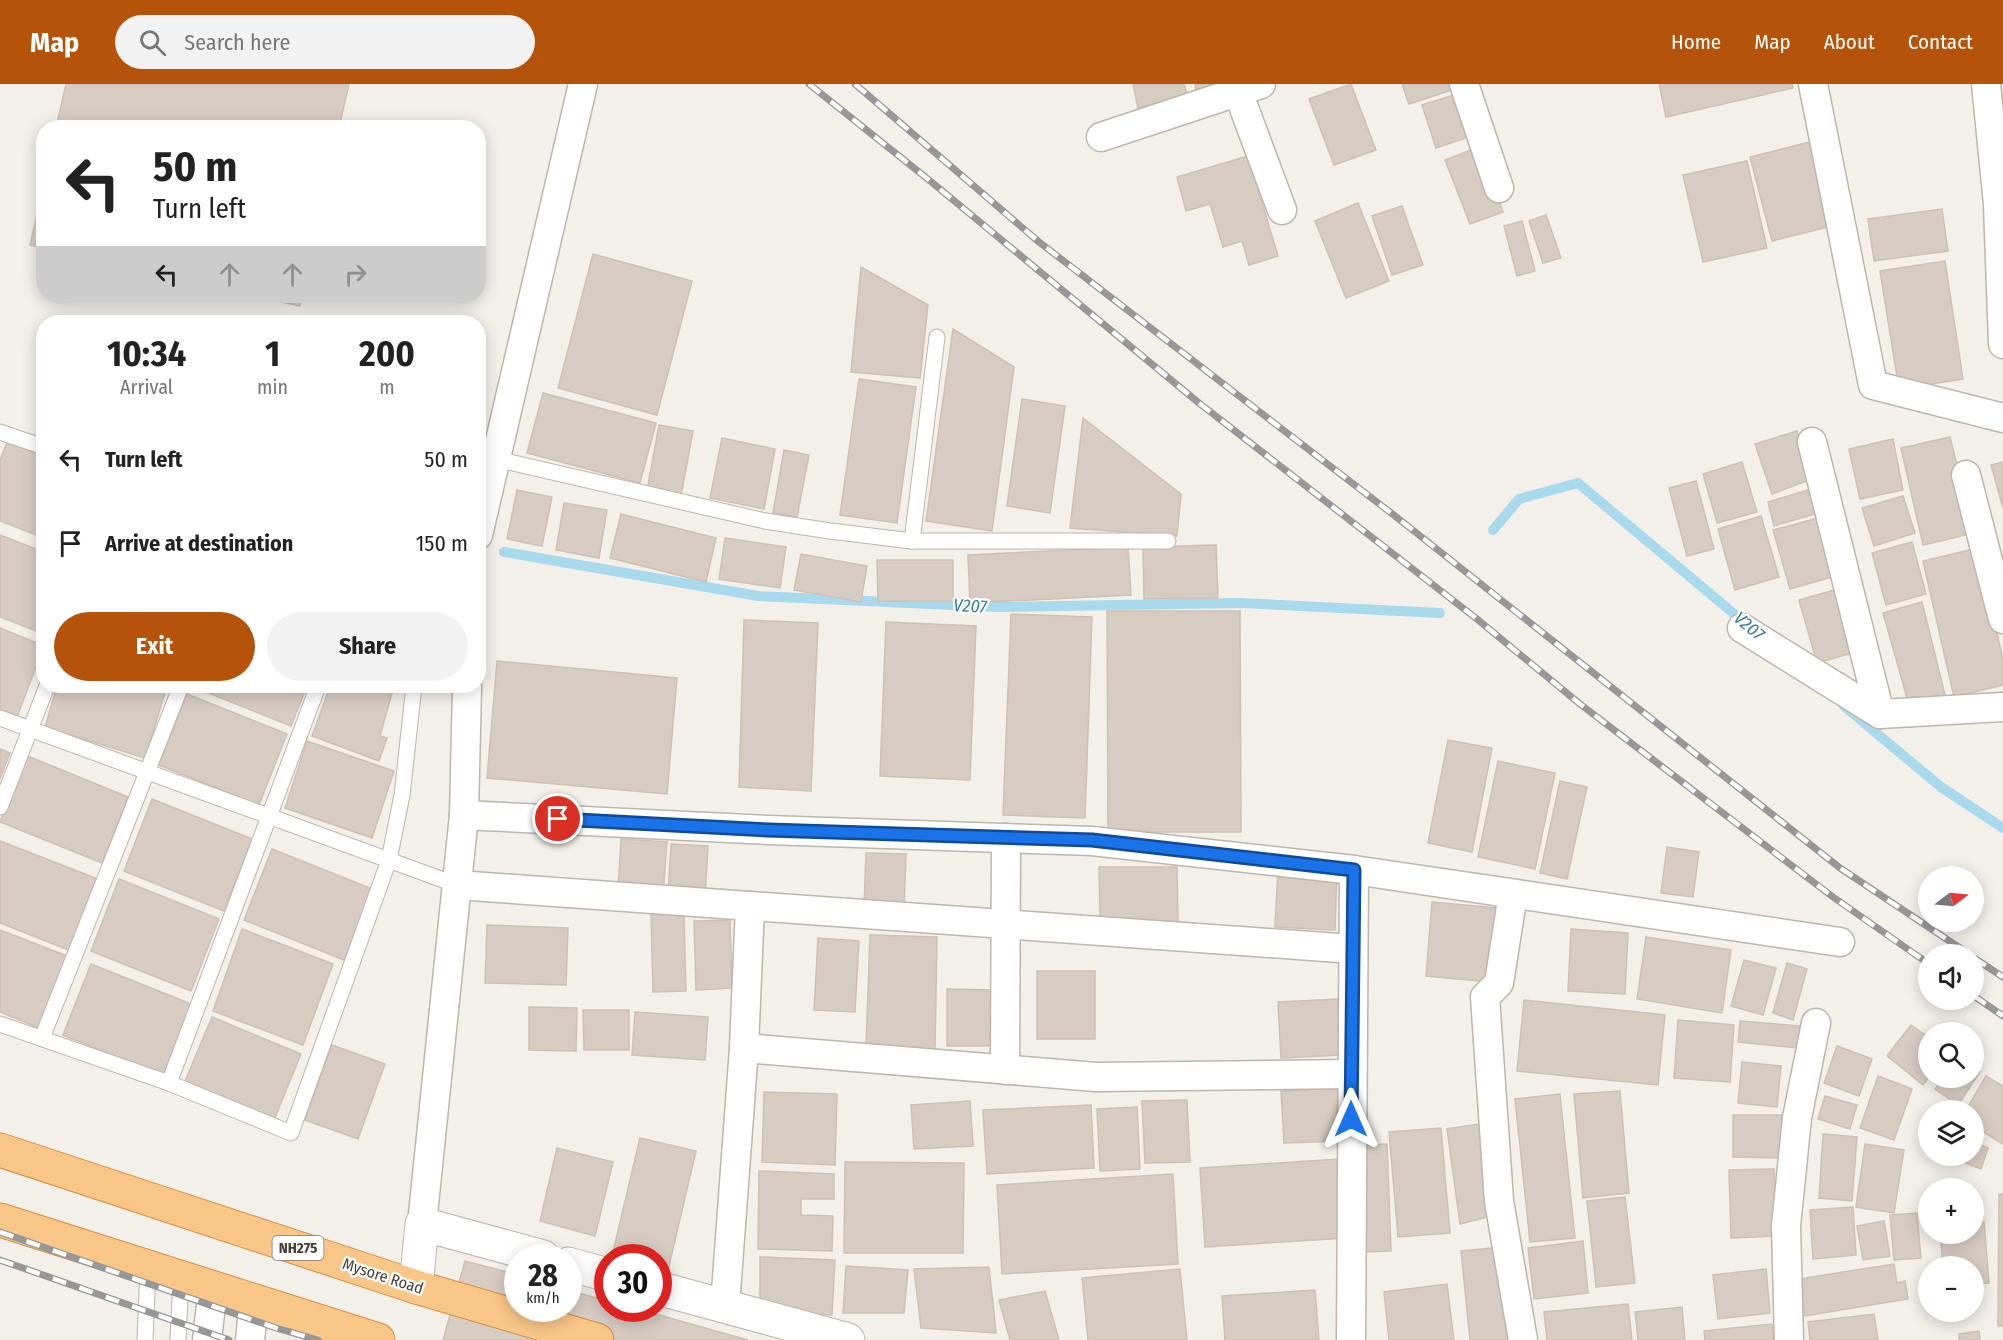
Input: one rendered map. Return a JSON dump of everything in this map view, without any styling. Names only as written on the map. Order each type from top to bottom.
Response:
[{"type":"highway","name":"Mysore Road","points":[[0,1150],[416,1287],[597,1340]]},
{"type":"highway","points":[[0,1220],[378,1340]]},
{"type":"street","points":[[486,501],[583,84]]},
{"type":"street","points":[[1464,84],[1499,188]]},
{"type":"street","points":[[1813,84],[1874,385],[2003,418]]},
{"type":"street","points":[[1986,84],[1998,204],[2003,344]]},
{"type":"street","points":[[1101,137],[1249,88],[1282,210]]},
{"type":"street","points":[[1812,442],[1880,714]]},
{"type":"street","points":[[1966,475],[2003,619]]},
{"type":"street","points":[[1742,628],[1880,714],[2003,707]]},
{"type":"street","points":[[416,1287],[464,815],[467,693]]},
{"type":"street","points":[[464,815],[768,830],[1092,840],[1354,870],[1840,942]]},
{"type":"street","points":[[1005,1070],[1006,837]]},
{"type":"street","points":[[1351,1340],[1354,870]]},
{"type":"street","points":[[457,885],[1353,949]]},
{"type":"street","points":[[1513,894],[1499,983],[1485,997],[1499,1201],[1523,1340]]},
{"type":"street","points":[[724,1306],[744,1048],[750,906]]},
{"type":"street","points":[[1789,1340],[1786,1226],[1797,1118],[1816,1023]]},
{"type":"street","points":[[744,1048],[1096,1077],[1351,1074]]},
{"type":"street","points":[[422,1224],[504,1246]]},
{"type":"street","points":[[207,1340],[213,1287]]},
{"type":"street","points":[[672,1292],[848,1340]]},
{"type":"street","points":[[250,1340],[254,1301]]},
{"type":"lane","points":[[912,541],[937,337]]},
{"type":"lane","points":[[0,432],[36,444]]},
{"type":"lane","points":[[496,459],[765,521],[912,541],[1167,541]]},
{"type":"lane","points":[[0,807],[44,693]]},
{"type":"lane","points":[[42,1038],[178,693]]},
{"type":"lane","points":[[169,1083],[315,693]]},
{"type":"lane","points":[[0,1024],[169,1083],[291,1133],[389,861],[402,795],[413,693]]},
{"type":"lane","points":[[0,718],[457,885]]},
{"type":"lane","points":[[145,1340],[148,1268]]},
{"type":"lane","points":[[178,1340],[181,1278]]},
{"type":"building","points":[[66,84],[349,84],[341,120],[58,120]]},
{"type":"building","points":[[1133,84],[1184,84],[1188,97],[1138,108]]},
{"type":"building","points":[[1195,84],[1225,84],[1196,90]]},
{"type":"building","points":[[1351,84],[1376,150],[1334,165],[1309,99]]},
{"type":"building","points":[[1402,84],[1456,84],[1458,88],[1409,104]]},
{"type":"building","points":[[1659,84],[1792,84],[1793,88],[1666,117]]},
{"type":"building","points":[[1457,94],[1471,136],[1436,148],[1422,105]]},
{"type":"building","points":[[1814,141],[1836,225],[1772,241],[1750,157]]},
{"type":"building","points":[[1479,147],[1503,212],[1470,224],[1445,160]]},
{"type":"building","points":[[1248,156],[1278,256],[1249,265],[1242,241],[1223,247],[1210,204],[1186,211],[1177,177]]},
{"type":"building","points":[[1747,161],[1767,248],[1703,262],[1683,175]]},
{"type":"building","points":[[1358,203],[1389,281],[1346,298],[1315,221]]},
{"type":"building","points":[[1402,206],[1423,265],[1392,275],[1372,216]]},
{"type":"building","points":[[1942,209],[1948,251],[1874,261],[1868,219]]},
{"type":"building","points":[[1546,215],[1561,258],[1543,263],[1529,221]]},
{"type":"building","points":[[36,219],[36,246],[30,245]]},
{"type":"building","points":[[1522,221],[1535,271],[1517,276],[1504,226]]},
{"type":"building","points":[[593,254],[692,281],[657,415],[558,388]]},
{"type":"building","points":[[1945,261],[1963,379],[1899,389],[1880,271]]},
{"type":"building","points":[[861,267],[928,305],[920,378],[851,372]]},
{"type":"building","points":[[953,329],[1014,367],[992,531],[926,521]]},
{"type":"building","points":[[859,379],[916,387],[897,523],[840,515]]},
{"type":"building","points":[[543,393],[656,423],[640,483],[527,453]]},
{"type":"building","points":[[1022,399],[1065,406],[1050,513],[1007,506]]},
{"type":"building","points":[[1083,418],[1181,494],[1177,536],[1070,528]]},
{"type":"building","points":[[659,425],[693,431],[681,496],[647,490]]},
{"type":"building","points":[[1797,431],[1812,479],[1772,494],[1755,444]]},
{"type":"building","points":[[1950,437],[1974,533],[1923,545],[1901,448]]},
{"type":"building","points":[[722,438],[775,449],[764,509],[710,498]]},
{"type":"building","points":[[1893,439],[1903,490],[1860,499],[1849,449]]},
{"type":"building","points":[[7,442],[36,453],[36,535],[0,521],[0,460]]},
{"type":"building","points":[[784,450],[809,455],[797,517],[773,513]]},
{"type":"building","points":[[1742,462],[1757,512],[1717,523],[1703,474]]},
{"type":"building","points":[[2003,462],[2003,508],[1991,465]]},
{"type":"building","points":[[1696,481],[1714,549],[1687,556],[1669,488]]},
{"type":"building","points":[[517,490],[552,497],[542,546],[507,539]]},
{"type":"building","points":[[1808,490],[1815,514],[1774,526],[1768,502]]},
{"type":"building","points":[[1903,496],[1915,533],[1874,546],[1862,508]]},
{"type":"building","points":[[564,503],[607,510],[599,558],[556,550]]},
{"type":"building","points":[[621,514],[716,538],[706,582],[610,558]]},
{"type":"building","points":[[1761,516],[1779,577],[1735,590],[1718,529]]},
{"type":"building","points":[[1818,518],[1835,576],[1790,589],[1773,530]]},
{"type":"building","points":[[0,535],[36,549],[36,631],[0,617]]},
{"type":"building","points":[[725,538],[786,547],[780,588],[719,579]]},
{"type":"building","points":[[1912,542],[1926,594],[1886,605],[1872,553]]},
{"type":"building","points":[[1216,545],[1218,598],[1144,599],[1143,547]]},
{"type":"building","points":[[1128,547],[1131,595],[970,603],[968,555]]},
{"type":"building","points":[[1978,548],[2003,660],[2003,685],[1954,697],[1923,561]]},
{"type":"building","points":[[801,554],[867,566],[861,602],[794,590]]},
{"type":"building","points":[[877,560],[953,560],[953,601],[878,601]]},
{"type":"building","points":[[1838,589],[1856,652],[1817,663],[1799,600]]},
{"type":"building","points":[[1922,602],[1946,699],[1911,712],[1883,613]]},
{"type":"building","points":[[1107,611],[1240,611],[1241,832],[1108,832]]},
{"type":"building","points":[[1011,614],[1092,617],[1085,818],[1003,815]]},
{"type":"building","points":[[744,620],[818,623],[811,791],[739,787]]},
{"type":"building","points":[[886,622],[976,626],[970,780],[880,776]]},
{"type":"building","points":[[0,628],[36,643],[36,667],[17,717],[0,711]]},
{"type":"building","points":[[497,661],[677,678],[667,794],[487,778]]},
{"type":"building","points":[[55,693],[165,693],[145,758],[45,727]]},
{"type":"building","points":[[208,693],[304,693],[291,726]]},
{"type":"building","points":[[327,693],[392,693],[380,736],[387,738],[379,761],[312,736]]},
{"type":"building","points":[[187,694],[287,734],[259,805],[159,765]]},
{"type":"building","points":[[1448,740],[1492,748],[1472,852],[1428,843]]},
{"type":"building","points":[[307,741],[394,771],[372,838],[285,808]]},
{"type":"building","points":[[0,749],[10,753],[0,779]]},
{"type":"building","points":[[25,755],[128,797],[102,863],[0,822]]},
{"type":"building","points":[[1498,761],[1555,773],[1535,869],[1478,857]]},
{"type":"building","points":[[1560,781],[1587,787],[1567,879],[1540,873]]},
{"type":"building","points":[[152,799],[252,839],[224,911],[124,871]]},
{"type":"building","points":[[621,839],[667,842],[663,895],[618,891]]},
{"type":"building","points":[[0,841],[98,879],[71,951],[0,923]]},
{"type":"building","points":[[671,844],[708,846],[705,898],[668,896]]},
{"type":"building","points":[[1667,847],[1699,852],[1693,897],[1661,893]]},
{"type":"building","points":[[272,849],[372,889],[344,960],[244,920]]},
{"type":"building","points":[[866,853],[906,854],[904,910],[864,908]]},
{"type":"building","points":[[1099,867],[1177,867],[1178,922],[1100,922]]},
{"type":"building","points":[[1278,870],[1337,872],[1335,930],[1275,927]]},
{"type":"building","points":[[119,879],[219,919],[191,991],[91,951]]},
{"type":"building","points":[[1432,902],[1497,908],[1490,982],[1426,976]]},
{"type":"building","points":[[684,914],[686,991],[653,992],[651,915]]},
{"type":"building","points":[[730,920],[732,988],[696,990],[694,921]]},
{"type":"building","points":[[487,925],[568,928],[566,985],[485,983]]},
{"type":"building","points":[[242,929],[333,964],[303,1045],[213,1011]]},
{"type":"building","points":[[1571,929],[1628,933],[1625,994],[1568,991]]},
{"type":"building","points":[[0,930],[67,956],[39,1028],[0,1012]]},
{"type":"building","points":[[870,935],[937,937],[935,1050],[866,1048]]},
{"type":"building","points":[[1646,937],[1731,950],[1722,1013],[1637,999]]},
{"type":"building","points":[[818,938],[859,941],[855,1012],[814,1010]]},
{"type":"building","points":[[1744,960],[1776,968],[1763,1015],[1731,1006]]},
{"type":"building","points":[[1787,963],[1807,969],[1793,1020],[1773,1013]]},
{"type":"building","points":[[91,964],[191,1004],[163,1075],[63,1035]]},
{"type":"building","points":[[1037,971],[1095,971],[1095,1039],[1037,1039]]},
{"type":"building","points":[[947,989],[993,990],[992,1046],[947,1046]]},
{"type":"building","points":[[1339,999],[1342,1055],[1281,1058],[1278,1002]]},
{"type":"building","points":[[1524,1000],[1665,1015],[1658,1085],[1517,1071]]},
{"type":"building","points":[[529,1007],[577,1008],[576,1051],[529,1050]]},
{"type":"building","points":[[583,1010],[629,1010],[629,1050],[584,1050]]},
{"type":"building","points":[[635,1012],[708,1017],[705,1060],[632,1055]]},
{"type":"building","points":[[212,1017],[301,1054],[274,1120],[185,1081]]},
{"type":"building","points":[[1678,1020],[1734,1025],[1730,1082],[1674,1078]]},
{"type":"building","points":[[1740,1021],[1800,1026],[1798,1048],[1738,1042]]},
{"type":"building","points":[[1911,1025],[1918,1030],[1918,1081],[1887,1056]]},
{"type":"building","points":[[332,1045],[385,1064],[358,1139],[305,1120]]},
{"type":"building","points":[[1837,1046],[1872,1059],[1859,1096],[1824,1083]]},
{"type":"building","points":[[1742,1062],[1781,1066],[1777,1107],[1738,1103]]},
{"type":"building","points":[[1878,1076],[1912,1089],[1894,1140],[1860,1128]]},
{"type":"building","points":[[1986,1076],[2003,1086],[2003,1144],[1984,1132],[1984,1100],[1972,1100],[1979,1088],[1984,1088]]},
{"type":"building","points":[[1341,1088],[1343,1141],[1284,1143],[1281,1091]]},
{"type":"building","points":[[1969,1088],[1961,1100],[1951,1100],[1935,1089]]},
{"type":"building","points":[[1620,1091],[1629,1193],[1583,1198],[1574,1094]]},
{"type":"building","points":[[764,1092],[837,1094],[835,1165],[762,1162]]},
{"type":"building","points":[[1560,1094],[1575,1238],[1530,1242],[1515,1099]]},
{"type":"building","points":[[1825,1096],[1857,1105],[1850,1129],[1818,1119]]},
{"type":"building","points":[[1187,1100],[1190,1162],[1145,1163],[1142,1101]]},
{"type":"building","points":[[970,1101],[973,1146],[914,1149],[911,1105]]},
{"type":"building","points":[[1091,1105],[1094,1168],[987,1174],[983,1110]]},
{"type":"building","points":[[1137,1107],[1140,1169],[1100,1171],[1097,1109]]},
{"type":"building","points":[[1733,1115],[1782,1115],[1782,1158],[1733,1157]]},
{"type":"building","points":[[1485,1123],[1488,1217],[1460,1224],[1447,1129]]},
{"type":"building","points":[[1441,1128],[1450,1233],[1398,1237],[1389,1132]]},
{"type":"building","points":[[1823,1134],[1857,1137],[1852,1201],[1819,1198]]},
{"type":"building","points":[[640,1138],[696,1151],[672,1253],[672,1244],[615,1244]]},
{"type":"building","points":[[1387,1144],[1391,1251],[1363,1252],[1359,1145]]},
{"type":"building","points":[[1865,1144],[1904,1150],[1894,1213],[1856,1207]]},
{"type":"building","points":[[1984,1146],[1988,1148],[1984,1160]]},
{"type":"building","points":[[557,1148],[613,1162],[595,1236],[540,1221]]},
{"type":"building","points":[[1340,1159],[1345,1238],[1205,1247],[1200,1168]]},
{"type":"building","points":[[845,1162],[964,1163],[963,1253],[844,1253]]},
{"type":"building","points":[[1774,1169],[1776,1236],[1731,1238],[1729,1170]]},
{"type":"building","points":[[759,1171],[834,1174],[834,1199],[801,1199],[801,1215],[833,1216],[832,1251],[758,1249]]},
{"type":"building","points":[[1173,1174],[1178,1264],[1002,1274],[997,1185]]},
{"type":"building","points":[[1999,1194],[2003,1194],[2003,1326],[1998,1326]]},
{"type":"building","points":[[1625,1197],[1635,1283],[1596,1287],[1587,1201]]},
{"type":"building","points":[[1853,1207],[1856,1255],[1813,1259],[1810,1210]]},
{"type":"building","points":[[1917,1213],[1921,1256],[1918,1258],[1894,1260],[1890,1215]]},
{"type":"building","points":[[1884,1221],[1890,1256],[1863,1260],[1857,1226]]},
{"type":"building","points":[[1984,1222],[1989,1283],[1984,1283],[1984,1256],[1942,1256],[1941,1244],[1984,1244]]},
{"type":"building","points":[[1583,1241],[1588,1293],[1534,1299],[1528,1248]]},
{"type":"building","points":[[1502,1247],[1511,1340],[1470,1340],[1461,1251]]},
{"type":"building","points":[[760,1257],[835,1260],[832,1315],[760,1311]]},
{"type":"building","points":[[465,1261],[504,1271],[504,1322],[582,1322],[582,1294],[594,1297],[594,1322],[672,1322],[672,1319],[748,1340],[443,1340]]},
{"type":"building","points":[[1894,1264],[1897,1283],[1905,1281],[1908,1299],[1805,1316],[1799,1279]]},
{"type":"building","points":[[846,1266],[908,1270],[904,1313],[843,1313]]},
{"type":"building","points":[[989,1267],[996,1333],[921,1328],[914,1269]]},
{"type":"building","points":[[1180,1269],[1187,1340],[1088,1340],[1082,1278]]},
{"type":"building","points":[[1766,1269],[1770,1313],[1718,1319],[1713,1275]]},
{"type":"building","points":[[1447,1284],[1454,1340],[1389,1340],[1384,1292]]},
{"type":"building","points":[[1315,1290],[1319,1340],[1225,1340],[1222,1296]]},
{"type":"building","points":[[1045,1291],[1059,1340],[1010,1340],[999,1300]]},
{"type":"building","points":[[1628,1304],[1632,1340],[1547,1340],[1544,1312]]},
{"type":"building","points":[[1682,1307],[1685,1340],[1638,1340],[1635,1312]]},
{"type":"building","points":[[1874,1314],[1878,1340],[1810,1340],[1808,1322]]},
{"type":"building","points":[[1772,1324],[1774,1340],[1705,1340],[1704,1331]]},
{"type":"building","points":[[1979,1331],[1980,1340],[1959,1340],[1959,1334]]},
{"type":"waterway","name":"V207","points":[[1493,530],[1519,499],[1578,483],[1745,623]]},
{"type":"waterway","name":"V207","points":[[504,552],[758,596],[996,607],[1241,603],[1440,613]]},
{"type":"waterway","name":"V207","points":[[1844,706],[1941,787],[2003,828]]},
{"type":"railway","points":[[809,84],[1199,403],[1477,619],[1580,704],[1833,897],[1918,956]]},
{"type":"railway","points":[[855,84],[1039,242],[1395,516],[1840,868],[1954,944]]},
{"type":"railway","points":[[1984,965],[2003,977]]},
{"type":"railway","points":[[1984,1003],[2003,1016]]},
{"type":"railway","points":[[0,1232],[276,1328],[318,1340]]},
{"type":"railway","points":[[0,1260],[229,1340]]},
{"type":"route","points":[[558,819],[768,830],[1092,840],[1354,870],[1351,1119]]}]
